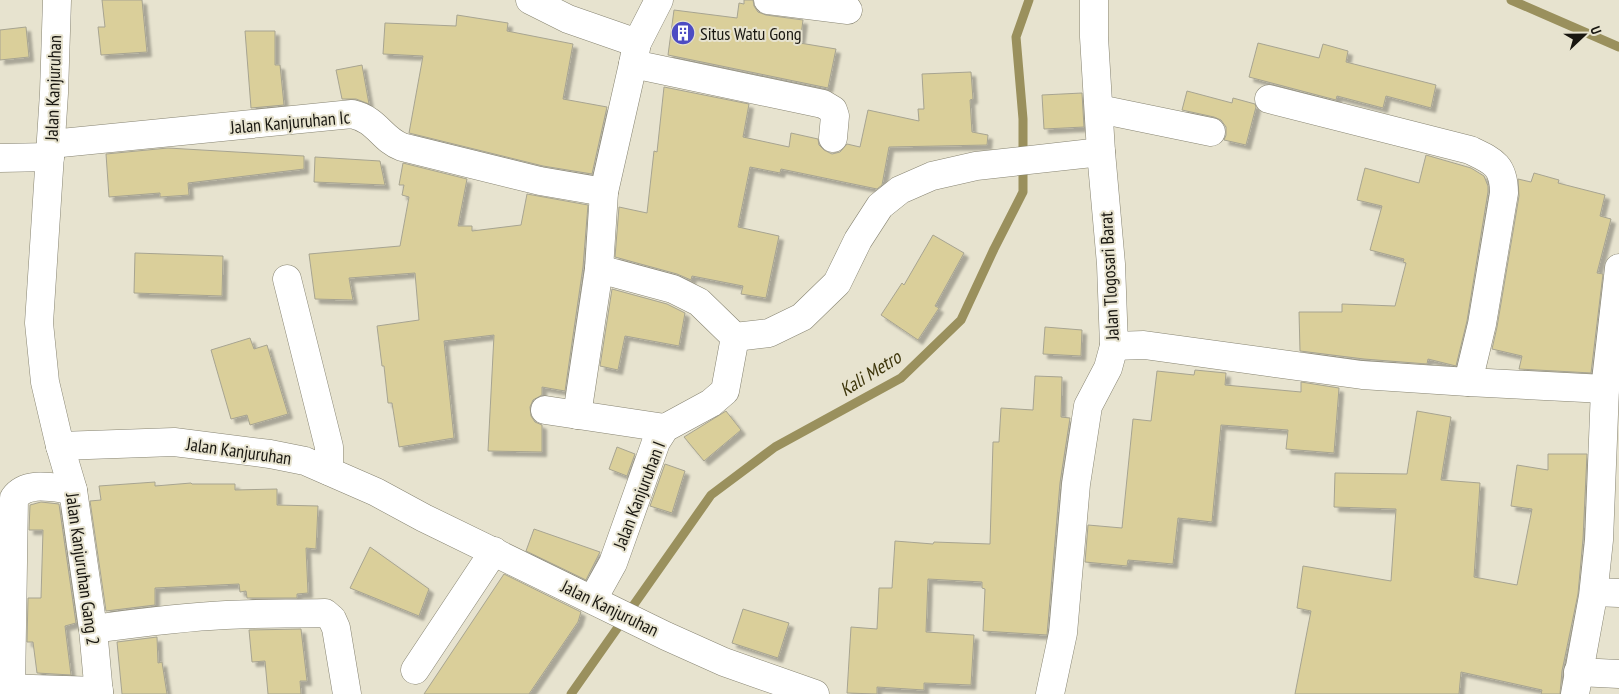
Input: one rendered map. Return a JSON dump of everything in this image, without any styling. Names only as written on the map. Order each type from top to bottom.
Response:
[{"type":"street","name":"Jalan Kanjuruhan","points":[[57,0],[39,323],[45,382],[60,446],[174,442],[270,454],[305,461],[330,471],[666,636],[724,662],[815,694]]},
{"type":"street","points":[[530,0],[635,53],[823,104],[833,110],[835,116],[833,138]]},
{"type":"street","points":[[577,415],[599,268],[604,192],[635,53],[659,0]]},
{"type":"street","points":[[768,0],[848,10]]},
{"type":"street","name":"Jalan Tlogosari Barat","points":[[1050,694],[1063,633],[1076,484],[1088,406],[1108,368],[1114,346],[1112,273],[1101,152],[1094,37],[1094,0]]},
{"type":"street","points":[[1269,99],[1470,150],[1490,160],[1500,168],[1504,180],[1504,193],[1482,324],[1468,382]]},
{"type":"street","points":[[1099,109],[1211,132]]},
{"type":"street","name":"Jalan Kanjuruhan Ic","points":[[0,158],[50,150],[352,114],[363,117],[371,122],[388,140],[402,146],[540,181],[604,192]]},
{"type":"street","points":[[599,268],[673,289],[699,302],[735,337],[769,333],[802,317],[837,283],[858,240],[880,206],[900,190],[932,176],[976,166],[1101,152]]},
{"type":"street","points":[[1619,272],[1609,402],[1610,507],[1606,592],[1577,683],[1619,674]]},
{"type":"street","points":[[286,279],[329,447],[330,471]]},
{"type":"street","name":"Jalan Kanjuruhan I","points":[[598,602],[632,514],[648,461],[656,442],[665,428],[711,403],[725,391],[735,337]]},
{"type":"street","points":[[1114,346],[1144,345],[1362,375],[1468,382],[1609,402]]},
{"type":"street","points":[[545,410],[665,428]]},
{"type":"street","name":"Jalan Kanjuruhan Gang 2","points":[[60,446],[73,490],[93,629],[99,692]]},
{"type":"street","points":[[73,490],[37,487],[24,488],[14,498],[5,689],[99,692]]},
{"type":"street","points":[[415,670],[494,552]]},
{"type":"street","points":[[93,629],[227,614],[326,612],[336,628],[347,694]]},
{"type":"building","points":[[102,0],[142,0],[147,52],[101,55],[98,27],[105,27]]},
{"type":"building","points":[[744,0],[753,0],[758,12],[766,15],[803,20],[800,43],[836,49],[828,88],[668,55],[674,10],[737,18],[739,3],[744,4]]},
{"type":"building","points":[[457,15],[508,23],[507,31],[573,44],[563,99],[607,107],[592,174],[543,166],[409,133],[423,56],[383,54],[385,23],[456,26]]},
{"type":"building","points":[[26,27],[29,57],[0,60],[0,30]]},
{"type":"building","points":[[245,31],[275,31],[275,65],[280,65],[284,105],[251,108]]},
{"type":"building","points":[[1258,43],[1319,58],[1323,44],[1348,51],[1346,62],[1436,85],[1431,108],[1386,96],[1383,108],[1337,96],[1336,100],[1249,77]]},
{"type":"building","points":[[362,65],[369,104],[356,99],[342,99],[336,70]]},
{"type":"building","points":[[971,72],[973,99],[970,100],[972,132],[988,135],[987,145],[889,147],[882,185],[877,189],[781,169],[780,173],[750,167],[738,227],[779,236],[766,298],[741,294],[743,286],[692,276],[691,280],[677,274],[615,257],[619,207],[647,213],[654,151],[657,152],[664,87],[749,104],[743,137],[789,147],[791,133],[818,139],[819,145],[832,154],[840,152],[847,144],[860,147],[868,110],[919,121],[918,109],[924,109],[922,74]]},
{"type":"building","points":[[1187,91],[1232,103],[1233,98],[1255,104],[1256,107],[1246,145],[1224,140],[1226,127],[1221,120],[1182,110]]},
{"type":"building","points":[[1082,93],[1084,127],[1044,129],[1042,95]]},
{"type":"building","points":[[168,148],[304,156],[304,169],[188,183],[189,195],[160,197],[160,193],[109,197],[106,154]]},
{"type":"building","points":[[1426,155],[1471,168],[1484,176],[1488,186],[1467,321],[1456,366],[1428,359],[1427,364],[1300,351],[1299,312],[1342,312],[1342,304],[1395,306],[1406,263],[1403,262],[1404,259],[1370,250],[1382,206],[1357,200],[1365,168],[1419,183]]},
{"type":"building","points":[[315,157],[380,161],[385,185],[314,182]]},
{"type":"building","points":[[403,163],[467,179],[458,226],[472,226],[472,231],[521,225],[527,194],[588,205],[583,267],[565,391],[542,387],[542,395],[533,400],[530,407],[531,416],[535,422],[542,425],[542,452],[488,451],[494,335],[444,341],[454,438],[399,447],[392,403],[388,403],[377,326],[419,320],[415,273],[349,278],[353,300],[315,299],[309,254],[400,246],[409,197],[402,195],[404,185],[399,185]]},
{"type":"building","points":[[1534,173],[1559,180],[1558,183],[1605,195],[1600,216],[1611,219],[1597,273],[1603,274],[1591,373],[1519,369],[1522,356],[1492,349],[1519,196],[1518,179],[1531,182]]},
{"type":"building","points":[[933,235],[964,253],[935,306],[939,308],[918,340],[881,315],[902,283],[904,285]]},
{"type":"building","points":[[135,253],[223,256],[222,296],[134,293]]},
{"type":"building","points":[[612,289],[667,304],[685,313],[679,346],[625,336],[618,370],[600,366]]},
{"type":"building","points":[[1045,327],[1082,330],[1081,356],[1043,354]]},
{"type":"building","points":[[250,338],[254,349],[267,345],[288,414],[250,425],[247,415],[231,419],[211,350]]},
{"type":"building","points":[[1195,370],[1226,373],[1225,385],[1301,392],[1301,382],[1339,388],[1334,453],[1286,449],[1288,430],[1221,425],[1212,522],[1178,518],[1173,564],[1128,560],[1127,566],[1085,562],[1088,525],[1122,528],[1133,419],[1151,421],[1157,371],[1194,375]]},
{"type":"building","points":[[1035,376],[1062,377],[1061,417],[1070,418],[1060,483],[1047,635],[983,631],[985,589],[982,588],[982,582],[928,579],[926,632],[974,635],[971,685],[924,683],[924,690],[877,687],[877,694],[847,693],[851,627],[877,629],[879,588],[892,588],[895,541],[933,544],[934,542],[990,544],[993,442],[999,442],[1001,408],[1033,410]]},
{"type":"building","points":[[726,411],[741,430],[704,461],[684,437]]},
{"type":"building","points":[[1417,411],[1451,417],[1441,480],[1480,483],[1474,577],[1517,585],[1532,509],[1511,506],[1517,465],[1548,470],[1548,454],[1587,454],[1578,594],[1562,671],[1560,694],[1541,694],[1542,690],[1461,672],[1459,694],[1295,694],[1311,611],[1297,608],[1303,566],[1391,581],[1396,509],[1334,507],[1335,473],[1407,474]]},
{"type":"building","points":[[617,447],[635,454],[627,476],[609,469]]},
{"type":"building","points":[[665,464],[685,471],[672,513],[650,506]]},
{"type":"building","points":[[155,482],[155,486],[191,483],[235,484],[235,490],[277,489],[277,505],[318,506],[316,549],[306,548],[308,593],[297,594],[297,598],[247,598],[246,591],[240,592],[239,584],[155,588],[155,605],[106,611],[90,501],[101,500],[99,486]]},
{"type":"building","points":[[41,502],[59,504],[76,623],[65,626],[71,675],[37,673],[33,642],[27,642],[28,598],[41,598],[43,530],[29,530],[30,505]]},
{"type":"building","points":[[534,529],[600,552],[586,580],[526,551]]},
{"type":"building","points":[[370,547],[429,589],[419,616],[350,588]]},
{"type":"building","points":[[504,574],[581,612],[578,622],[529,694],[424,694]]},
{"type":"building","points":[[743,609],[789,623],[778,658],[732,643]]},
{"type":"building","points":[[301,629],[307,681],[300,681],[301,694],[268,694],[265,661],[252,662],[249,630]]},
{"type":"building","points":[[157,637],[158,663],[162,662],[167,694],[122,694],[117,642]]},
{"type":"waterway","name":"Kali Metro","points":[[571,694],[711,495],[775,447],[901,378],[961,320],[1023,192],[1023,119],[1016,37],[1029,0]]},
{"type":"waterway","points":[[1511,0],[1619,47]]},
{"type":"place","name":"Situs Watu Gong","points":[[683,33]]}]
